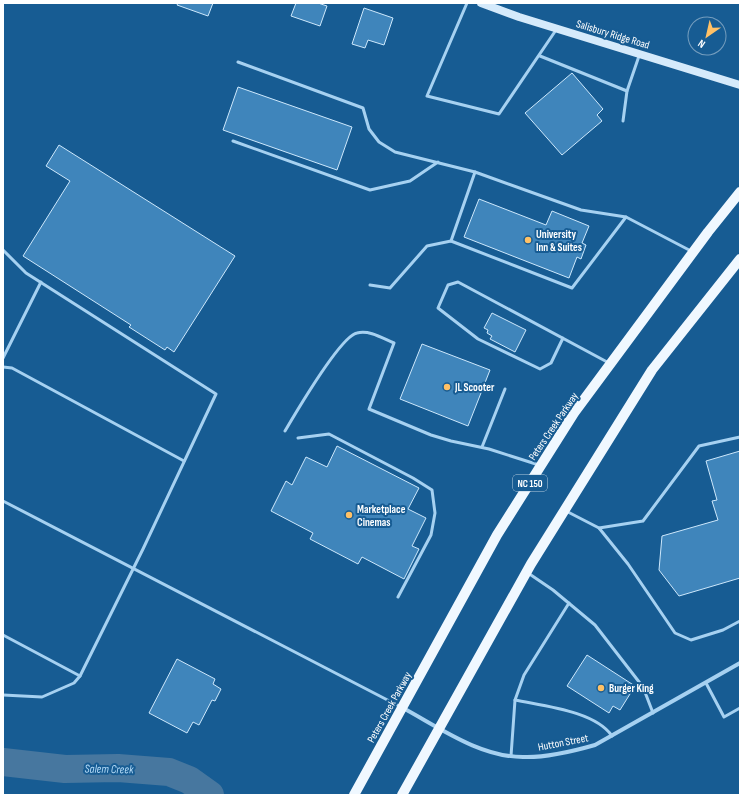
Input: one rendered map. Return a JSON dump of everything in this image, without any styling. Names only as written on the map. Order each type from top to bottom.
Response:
[{"type":"main road","name":"Peters Creek Parkway","points":[[354,795],[497,535],[574,413],[693,252],[740,192]]},
{"type":"main road","points":[[402,795],[526,572],[652,370],[740,259]]},
{"type":"street","name":"Salisbury Ridge Road","points":[[481,3],[738,84]]},
{"type":"street","name":"Hutton Street","points":[[402,708],[439,728],[486,750],[525,758],[575,751],[596,745],[740,663]]},
{"type":"lane","points":[[467,3],[427,96],[499,114],[540,56],[557,28]]},
{"type":"lane","points":[[623,121],[627,91],[640,54]]},
{"type":"lane","points":[[540,56],[627,91]]},
{"type":"lane","points":[[238,62],[363,108],[368,129],[379,142],[395,152],[475,172],[581,210],[626,217],[693,252]]},
{"type":"lane","points":[[233,141],[370,190],[410,181],[438,162]]},
{"type":"lane","points":[[451,241],[475,172]]},
{"type":"lane","points":[[370,285],[390,288],[427,246],[451,241],[572,288],[626,217]]},
{"type":"lane","points":[[3,250],[26,273],[216,394],[134,568],[80,676],[74,683],[42,697],[3,695]]},
{"type":"lane","points":[[3,358],[41,282]]},
{"type":"lane","points":[[563,338],[551,363],[540,369],[478,340],[438,308],[448,285],[458,282],[563,338],[611,364]]},
{"type":"lane","points":[[285,431],[328,364],[348,338],[356,332],[371,332],[394,343],[369,408],[431,435],[451,441],[482,447],[541,465]]},
{"type":"lane","points":[[3,367],[12,368],[184,461]]},
{"type":"lane","points":[[482,447],[505,389]]},
{"type":"lane","points":[[298,438],[329,434],[413,478],[432,490],[435,513],[431,535],[398,597]]},
{"type":"lane","points":[[599,528],[643,521],[699,446],[740,437]]},
{"type":"lane","points":[[3,501],[402,708]]},
{"type":"lane","points":[[565,510],[599,528],[628,564],[675,633],[691,640],[723,630],[740,621]]},
{"type":"lane","points":[[526,572],[569,603],[595,625],[643,687],[653,713]]},
{"type":"lane","points":[[512,756],[515,700],[524,675],[569,603]]},
{"type":"lane","points":[[3,636],[80,676]]},
{"type":"lane","points":[[706,683],[724,717],[740,708]]},
{"type":"lane","points":[[515,700],[588,718],[602,724],[613,736]]},
{"type":"building","points":[[178,3],[213,3],[208,16],[177,5]]},
{"type":"building","points":[[296,3],[318,3],[327,6],[320,26],[291,16]]},
{"type":"building","points":[[364,8],[393,18],[384,45],[368,40],[365,48],[352,44]]},
{"type":"building","points":[[572,73],[603,109],[597,115],[602,121],[562,155],[525,113]]},
{"type":"building","points":[[238,87],[352,127],[337,170],[223,130]]},
{"type":"building","points":[[59,145],[235,256],[174,352],[167,347],[165,350],[129,327],[131,325],[23,256],[70,181],[46,166]]},
{"type":"building","name":"University Inn & Suites","points":[[479,199],[546,225],[552,211],[589,226],[582,243],[586,245],[581,259],[577,257],[569,278],[464,237]]},
{"type":"building","points":[[492,313],[526,330],[515,352],[490,339],[492,336],[487,333],[488,330],[484,328]]},
{"type":"building","points":[[422,344],[490,370],[468,426],[400,399]]},
{"type":"building","name":"Marketplace Cinemas","points":[[337,446],[419,488],[408,509],[426,518],[412,546],[419,549],[404,579],[362,557],[358,564],[310,539],[313,533],[271,511],[286,481],[292,485],[306,457],[327,467]]},
{"type":"building","points":[[740,451],[740,578],[679,596],[659,570],[662,536],[718,520],[712,501],[717,500],[706,461]]},
{"type":"building","points":[[587,655],[635,686],[620,710],[613,706],[609,713],[567,686]]},
{"type":"building","points":[[177,659],[215,679],[213,684],[221,689],[215,701],[212,700],[199,725],[193,722],[187,733],[149,713]]},
{"type":"waterway","name":"Salem Creek","points":[[3,762],[65,769],[118,768],[169,772],[189,780],[210,795]]},
{"type":"place","name":"University Inn & Suites","points":[[528,240]]},
{"type":"place","name":"JL Scooter","points":[[447,387]]},
{"type":"place","name":"Marketplace Cinemas","points":[[349,515]]},
{"type":"place","name":"Burger King","points":[[601,688]]}]
